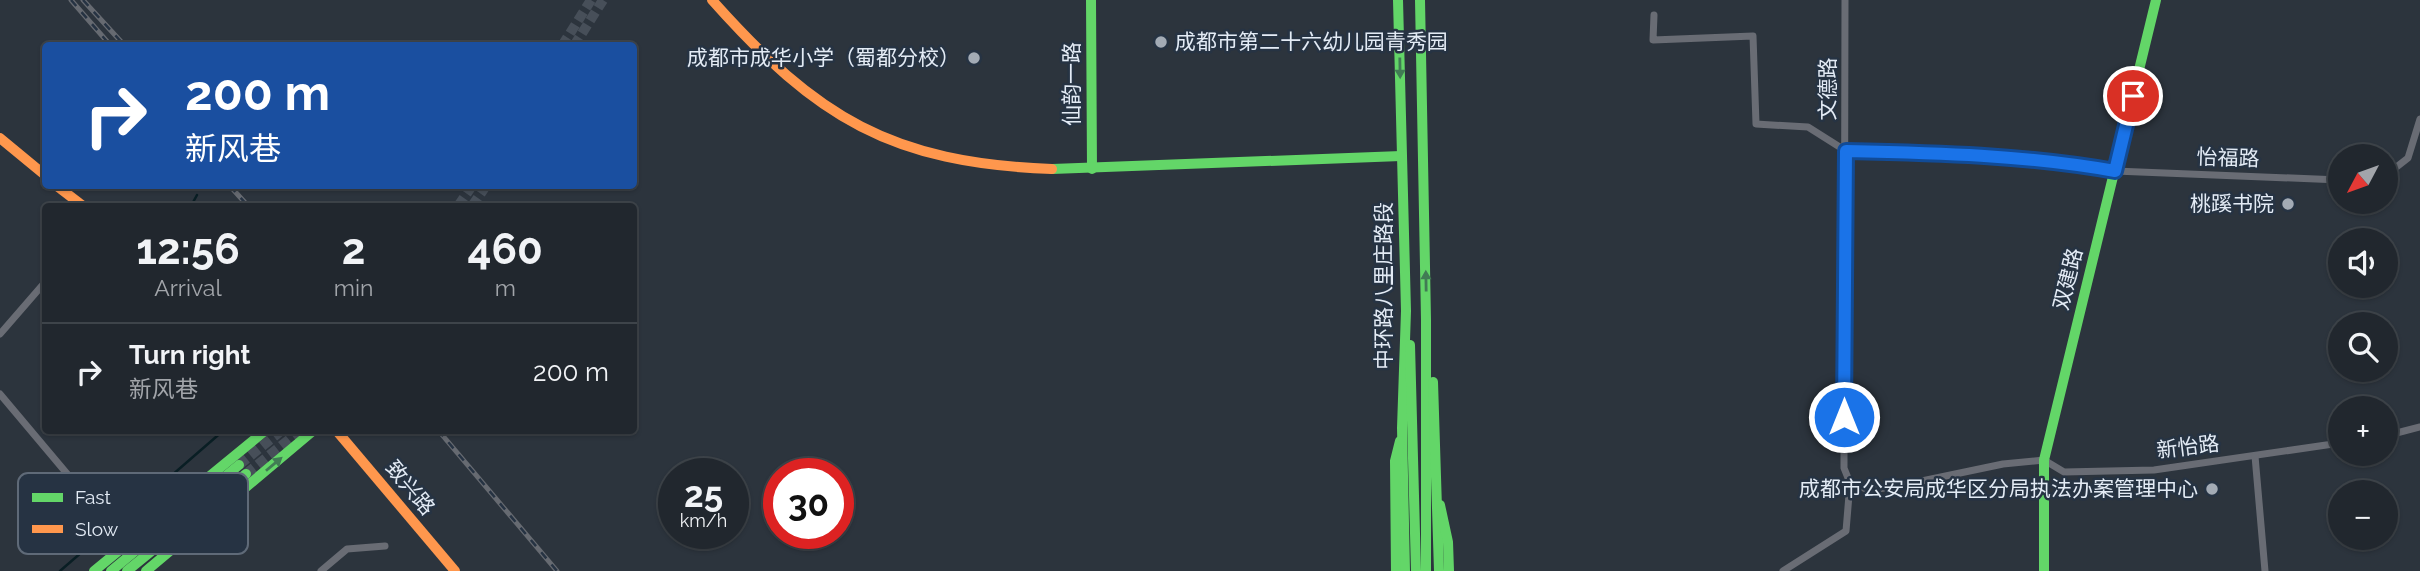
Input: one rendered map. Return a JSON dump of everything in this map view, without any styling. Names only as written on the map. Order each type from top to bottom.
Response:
[{"type":"street","points":[[712,0],[743,35],[806,93],[864,130],[923,152],[979,166],[1052,170],[1401,156]]},
{"type":"street","name":"仙韵一路","points":[[1091,0],[1092,169]]},
{"type":"street","name":"中环路八里庄路段","points":[[1398,0],[1406,311],[1402,428],[1415,520],[1426,571]]},
{"type":"street","name":"中环路八里庄路段","points":[[1405,571],[1415,520],[1426,320],[1420,0]]},
{"type":"street","name":"文德路","points":[[1783,571],[1846,531],[1850,483],[1844,468],[1845,0]]},
{"type":"street","name":"双建路","points":[[2044,571],[2044,460],[2156,0]]},
{"type":"street","points":[[1654,15],[1653,40],[1753,36],[1756,124],[1808,127],[1846,151]]},
{"type":"street","points":[[2398,166],[2408,158],[2420,119]]},
{"type":"street","points":[[0,138],[42,173]]},
{"type":"street","name":"怡福路","points":[[1846,151],[1981,154],[2050,159],[2115,171],[2328,180]]},
{"type":"street","points":[[61,189],[79,203]]},
{"type":"street","points":[[0,334],[42,286]]},
{"type":"street","points":[[1406,311],[1411,353],[1416,571]]},
{"type":"street","points":[[1426,320],[1438,496],[1439,571]]},
{"type":"street","points":[[0,394],[66,473]]},
{"type":"street","points":[[1396,571],[1395,461],[1402,428]]},
{"type":"street","points":[[2398,433],[2420,428]]},
{"type":"street","points":[[239,473],[263,434]]},
{"type":"street","points":[[237,473],[307,434]]},
{"type":"street","name":"致兴路","points":[[339,434],[455,571]]},
{"type":"street","name":"新怡路","points":[[2044,460],[2064,472],[2154,470],[2328,445]]},
{"type":"street","points":[[2255,456],[2265,571]]},
{"type":"street","points":[[1850,483],[1869,489],[1893,487],[2003,464],[2044,460]]},
{"type":"street","points":[[238,473],[242,470]]},
{"type":"street","points":[[239,473],[242,470]]},
{"type":"street","points":[[1438,496],[1448,542],[1449,571]]},
{"type":"street","points":[[321,571],[347,549],[385,546]]},
{"type":"street","points":[[94,571],[116,554]]},
{"type":"street","points":[[111,571],[133,554]]},
{"type":"street","points":[[127,571],[146,554]]},
{"type":"street","points":[[146,571],[162,554]]},
{"type":"waterway","points":[[193,203],[197,195]]},
{"type":"waterway","points":[[174,473],[219,434]]},
{"type":"waterway","points":[[60,571],[80,554]]},
{"type":"tunnel","points":[[565,42],[591,0]]},
{"type":"tunnel","points":[[577,42],[603,0]]},
{"type":"tunnel","points":[[460,203],[470,189]]},
{"type":"tunnel","points":[[474,203],[484,189]]},
{"type":"tunnel","points":[[239,465],[277,434]]},
{"type":"tunnel","points":[[247,473],[296,434]]},
{"type":"railway","points":[[71,0],[108,42]]},
{"type":"railway","points":[[83,0],[121,42]]},
{"type":"railway","points":[[233,189],[245,203]]},
{"type":"railway","points":[[441,434],[557,571]]},
{"type":"traffic: fast","points":[[1091,0],[1092,169]]},
{"type":"traffic: fast","points":[[1398,0],[1406,311],[1402,428],[1405,571]]},
{"type":"traffic: fast","points":[[1420,0],[1426,320],[1426,571]]},
{"type":"traffic: fast","points":[[2044,571],[2044,460],[2156,0]]},
{"type":"traffic: fast","points":[[1052,169],[1401,156]]},
{"type":"traffic: fast","points":[[1410,345],[1416,571]]},
{"type":"traffic: fast","points":[[1433,382],[1439,571]]},
{"type":"traffic: fast","points":[[214,473],[261,434]]},
{"type":"traffic: fast","points":[[248,485],[309,434]]},
{"type":"traffic: fast","points":[[1396,571],[1395,461],[1400,441]]},
{"type":"traffic: fast","points":[[229,473],[239,465]]},
{"type":"traffic: fast","points":[[1440,505],[1448,542],[1449,571]]},
{"type":"traffic: fast","points":[[94,571],[115,554]]},
{"type":"traffic: fast","points":[[111,571],[132,554]]},
{"type":"traffic: fast","points":[[127,571],[148,554]]},
{"type":"traffic: fast","points":[[146,571],[166,554]]},
{"type":"traffic: slow","points":[[712,0],[750,41],[787,75],[823,104],[861,127],[901,144],[946,157],[995,165],[1052,169]]},
{"type":"traffic: slow","points":[[0,138],[42,173]]},
{"type":"traffic: slow","points":[[61,189],[79,203]]},
{"type":"traffic: slow","points":[[339,434],[455,571]]},
{"type":"place","name":"成都市第二十六幼儿园青秀园","points":[[1161,42]]},
{"type":"place","name":"成都市成华小学（蜀都分校）","points":[[974,58]]},
{"type":"place","name":"桃蹊书院","points":[[2288,204]]},
{"type":"place","name":"成都市公安局成华区分局执法办案管理中心","points":[[2212,489]]},
{"type":"route","points":[[1844,417],[1846,151],[1981,154],[2050,159],[2115,171],[2133,96]]}]
